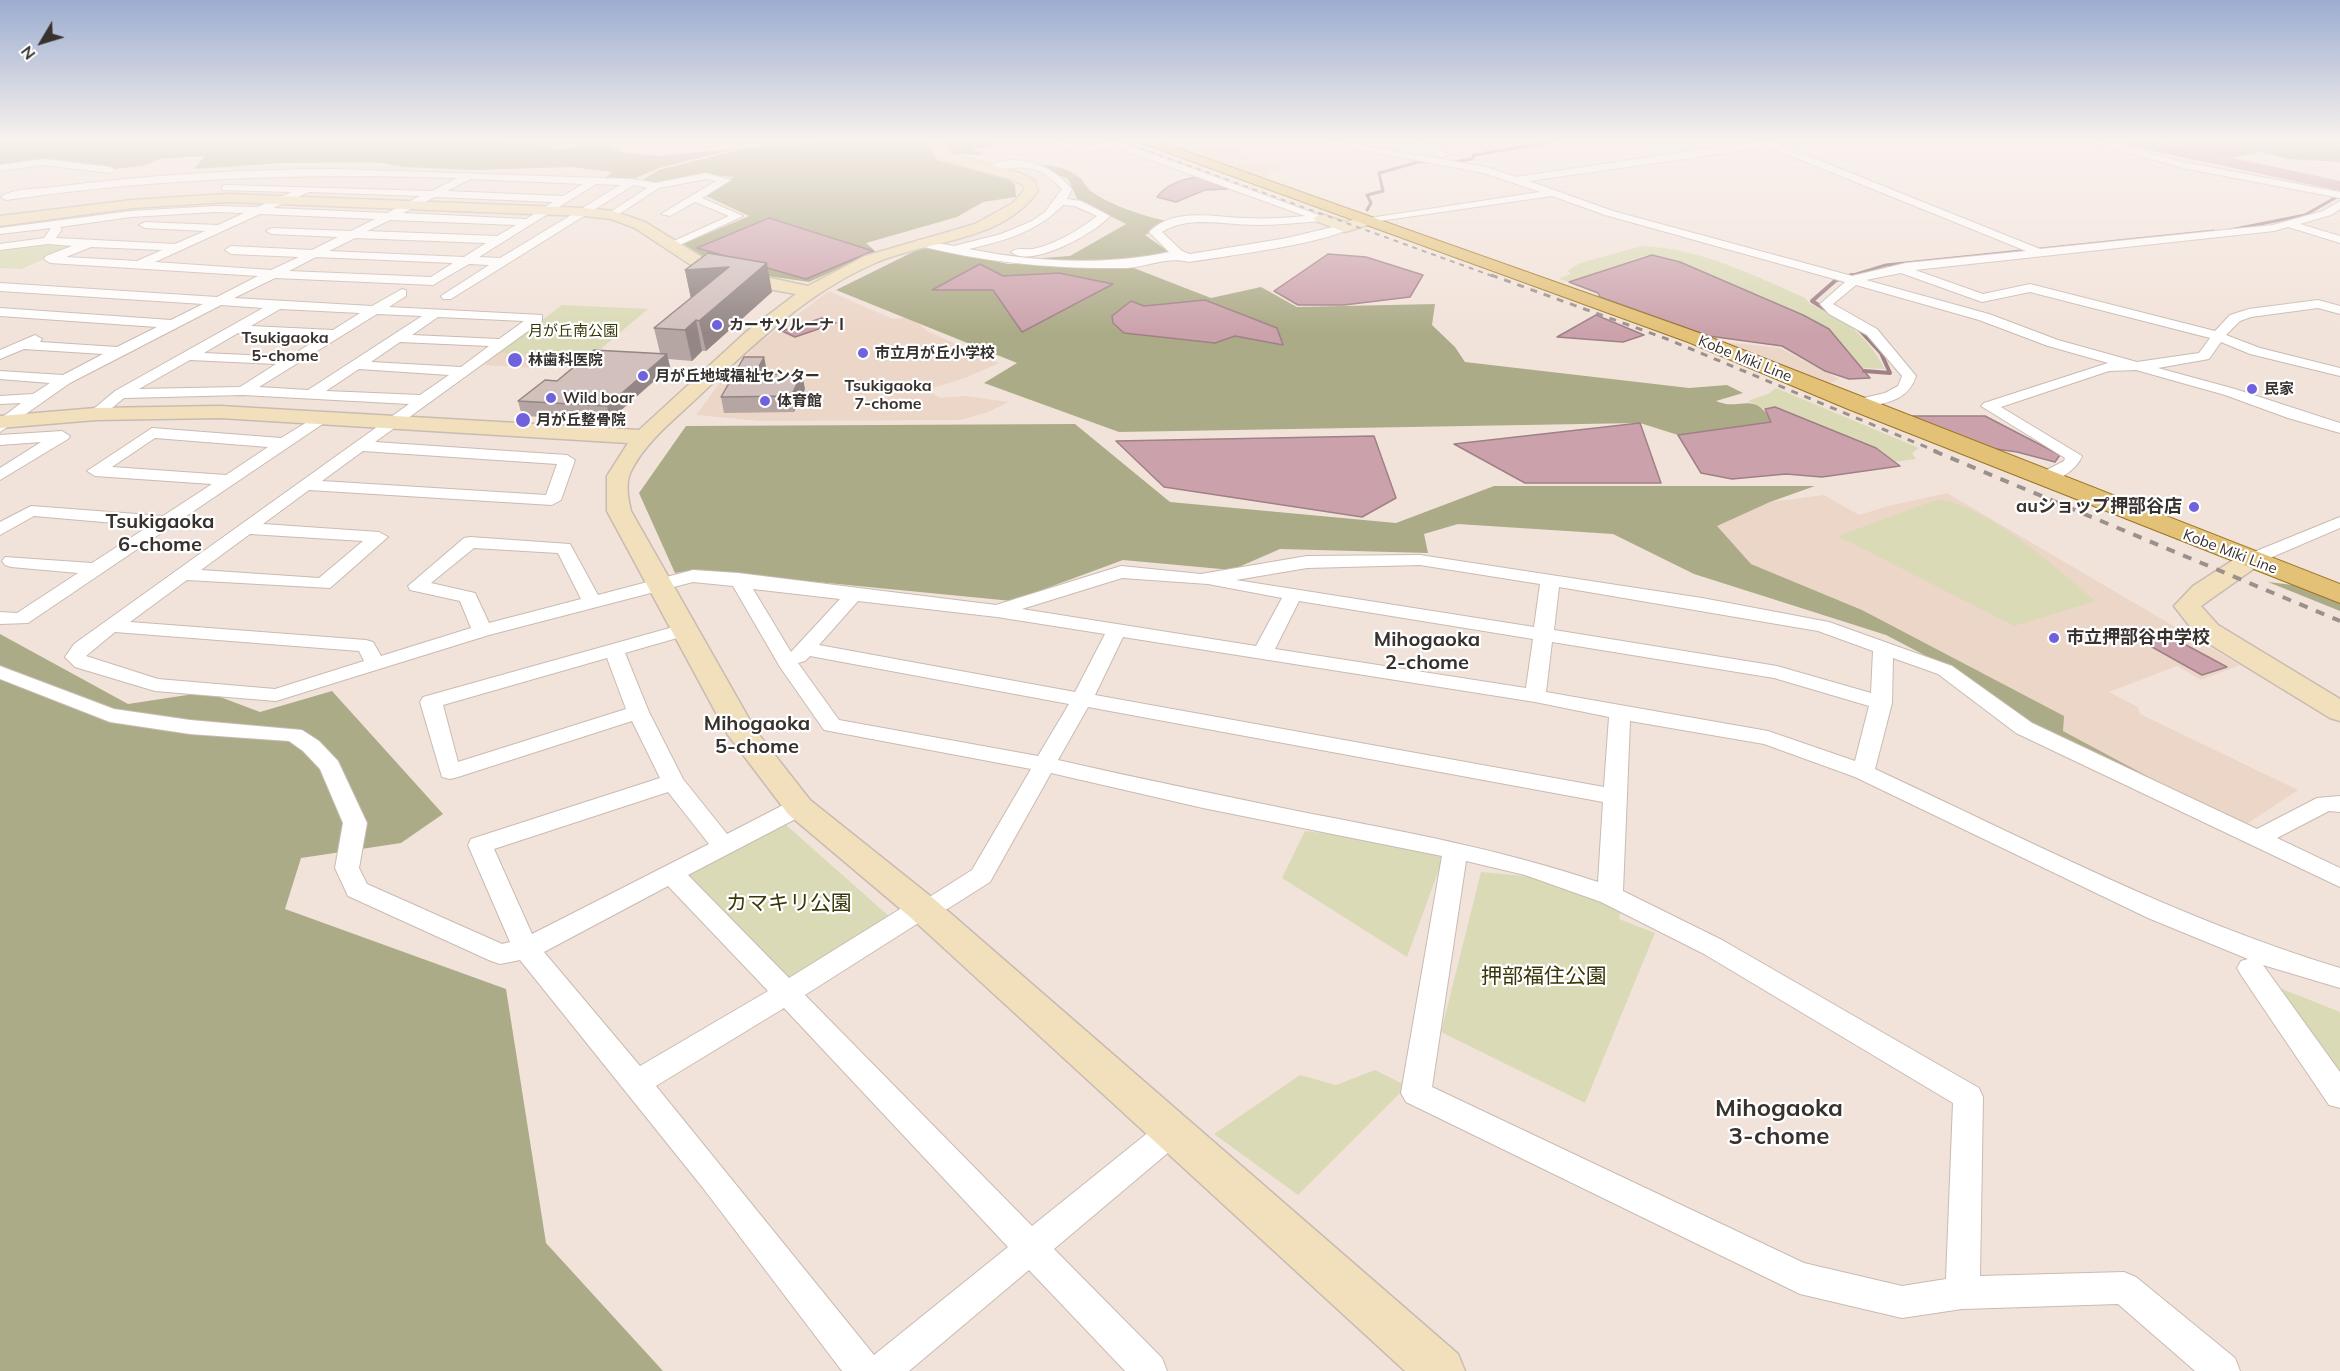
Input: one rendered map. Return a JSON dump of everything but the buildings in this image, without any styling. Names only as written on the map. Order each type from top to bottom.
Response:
[{"type":"main road","name":"Kobe Miki Line","points":[[1321,205],[1695,338],[2250,561],[2340,594]]},
{"type":"street","points":[[7,217],[76,205]]},
{"type":"street","points":[[7,217],[123,205]]},
{"type":"street","points":[[139,265],[271,205]]},
{"type":"street","points":[[192,268],[328,205]]},
{"type":"street","points":[[3,423],[65,380],[119,351],[414,205],[613,215],[640,225],[712,271],[735,278],[810,291]]},
{"type":"street","points":[[243,391],[376,309],[434,281],[559,205]]},
{"type":"street","points":[[447,296],[595,205]]},
{"type":"street","points":[[613,215],[628,205]]},
{"type":"street","points":[[633,205],[666,215],[702,232]]},
{"type":"street","points":[[666,215],[683,205]]},
{"type":"street","points":[[671,246],[738,216],[711,205]]},
{"type":"street","points":[[1021,205],[993,222],[871,259],[810,291],[768,321],[643,437],[619,472],[616,492],[619,511],[743,735],[800,807],[922,908],[1441,1371]]},
{"type":"street","points":[[951,249],[988,241],[1022,229],[1044,217],[1058,205]]},
{"type":"street","points":[[988,241],[1024,255],[1068,239],[1105,216],[1083,205]]},
{"type":"street","points":[[1285,205],[1345,227]]},
{"type":"street","points":[[1321,218],[1252,223],[1193,219],[1165,224],[1155,232],[1178,254],[1189,258],[1310,238],[1365,221],[1477,205]]},
{"type":"street","points":[[1586,205],[1856,279],[1984,317],[2053,343],[2141,366],[2340,428]]},
{"type":"street","points":[[1922,205],[2036,251]]},
{"type":"street","points":[[1856,404],[1890,397],[1905,388],[1909,376],[1874,333],[1863,325],[1829,309],[1826,304],[1856,279],[1900,268],[2036,251],[2274,228],[2327,213],[2339,205]]},
{"type":"street","points":[[0,231],[131,214],[215,209],[529,222]]},
{"type":"street","points":[[131,214],[124,224],[220,228]]},
{"type":"street","points":[[48,241],[61,222]]},
{"type":"street","points":[[2289,224],[2340,240]]},
{"type":"street","points":[[262,236],[357,234],[500,240]]},
{"type":"street","points":[[0,247],[48,241],[178,247]]},
{"type":"street","points":[[89,243],[50,259],[276,274],[434,281]]},
{"type":"street","points":[[920,243],[1018,262],[1130,264],[1178,254]]},
{"type":"street","points":[[221,255],[319,254],[503,261]]},
{"type":"street","points":[[1900,268],[2000,305],[1997,311],[1984,317]]},
{"type":"street","points":[[0,286],[278,305],[537,318],[357,446],[81,648],[75,657],[82,663],[104,667],[155,685],[276,695],[482,631],[693,576],[738,579],[997,611],[1118,628],[1535,696],[1768,738],[1863,772],[2157,911],[2271,957],[2340,978]]},
{"type":"street","points":[[1982,298],[2030,288],[2220,337],[2255,351],[2340,372]]},
{"type":"street","points":[[2043,478],[2071,464],[2074,456],[1989,406],[2108,367],[2141,366],[2205,356],[2225,327],[2235,318],[2248,313],[2318,304],[2340,310]]},
{"type":"street","points":[[96,414],[120,394],[278,305]]},
{"type":"street","points":[[0,312],[78,320],[172,324]]},
{"type":"street","points":[[310,395],[437,312]]},
{"type":"street","points":[[0,323],[20,314]]},
{"type":"street","points":[[0,355],[78,320]]},
{"type":"street","points":[[235,329],[336,334]]},
{"type":"street","points":[[397,338],[502,343]]},
{"type":"street","points":[[22,345],[119,351]]},
{"type":"street","points":[[186,356],[293,361]]},
{"type":"street","points":[[357,365],[462,371]]},
{"type":"street","points":[[0,375],[65,380]]},
{"type":"street","points":[[120,394],[243,391],[421,400]]},
{"type":"street","points":[[0,400],[37,398]]},
{"type":"street","points":[[3,423],[96,414],[220,412],[643,437]]},
{"type":"street","points":[[0,618],[21,619],[322,418]]},
{"type":"street","points":[[229,480],[95,471],[152,433],[284,443]]},
{"type":"street","points":[[0,440],[62,436],[0,475]]},
{"type":"street","points":[[304,485],[552,501],[567,460],[357,446]]},
{"type":"street","points":[[0,530],[31,512],[167,522]]},
{"type":"street","points":[[2340,522],[2250,561],[2237,573],[2199,591],[2187,606],[2208,631],[2340,712]]},
{"type":"street","points":[[182,574],[323,584],[379,537],[245,528]]},
{"type":"street","points":[[482,631],[468,597],[417,586],[470,542],[564,548],[592,602]]},
{"type":"street","points":[[1201,580],[1267,566],[1352,560],[1420,560],[1702,604],[1822,626],[1946,670],[2024,728],[2340,878]]},
{"type":"street","points":[[4,563],[97,569]]},
{"type":"street","points":[[997,611],[1121,572],[1201,580],[1777,672],[1881,703]]},
{"type":"street","points":[[738,579],[790,667],[832,725],[1044,764],[1203,800],[1455,850],[1530,868],[1610,896],[1713,947],[1968,1097],[1965,1155],[1966,1243],[1962,1293]]},
{"type":"street","points":[[1535,696],[1550,582]]},
{"type":"street","points":[[790,667],[854,594]]},
{"type":"street","points":[[1263,652],[1293,595]]},
{"type":"street","points":[[111,626],[366,646],[375,663]]},
{"type":"street","points":[[636,1083],[787,993],[922,908],[940,902],[981,876],[1082,699],[1118,628]]},
{"type":"street","points":[[638,712],[450,772],[430,702],[684,630]]},
{"type":"street","points":[[1863,772],[1881,703],[1883,647]]},
{"type":"street","points":[[806,649],[1617,797]]},
{"type":"street","points":[[614,650],[638,712],[674,782],[723,845]]},
{"type":"street","points":[[0,672],[110,715],[190,727],[294,735],[311,746],[330,766],[355,823],[347,868],[357,890],[500,954],[526,949],[800,807]]},
{"type":"street","points":[[1610,896],[1620,713]]},
{"type":"street","points":[[674,782],[480,845],[526,949],[636,1083],[864,1371]]},
{"type":"street","points":[[2258,838],[2325,802],[2340,804]]},
{"type":"street","points":[[1455,850],[1416,1093],[1800,1278],[1902,1302],[1962,1293],[2124,1288],[2222,1371]]},
{"type":"street","points":[[671,873],[1149,1371]]},
{"type":"street","points":[[2252,968],[2340,1096]]},
{"type":"street","points":[[882,1371],[1171,1132]]},
{"type":"shaded area","points":[[725,205],[978,205],[957,217],[866,243],[876,252],[809,282],[726,270],[683,244],[749,216]]},
{"type":"shaded area","points":[[1089,205],[1118,205],[1144,215],[1175,222],[1145,235],[1172,254],[1127,262],[1014,260],[1070,256],[1126,224]]},
{"type":"shaded area","points":[[769,218],[873,251],[806,279],[697,248]]},
{"type":"shaded area","points":[[925,246],[1008,264],[1126,265],[1211,298],[1261,287],[1297,307],[1435,304],[1432,325],[1455,347],[1465,362],[1689,388],[1727,385],[1743,393],[1716,401],[1725,404],[1746,403],[1759,406],[1772,422],[1678,435],[1640,423],[1119,432],[984,383],[1017,363],[836,290]],"holes":[[[980,264],[1003,276],[1059,273],[1022,331],[993,290],[933,289]],[[1205,300],[1282,344],[1234,336],[1215,343],[1124,333],[1113,323],[1144,306]]]},
{"type":"shaded area","points":[[1328,254],[1366,257],[1423,275],[1410,297],[1344,305],[1298,305],[1274,291]]},
{"type":"shaded area","points":[[1652,255],[1680,262],[1803,315],[1829,329],[1870,378],[1849,379],[1825,371],[1782,346],[1709,336],[1600,297],[1598,293],[1569,282]]},
{"type":"shaded area","points":[[980,264],[1003,276],[1059,273],[1113,284],[1022,332],[993,290],[932,290]]},
{"type":"shaded area","name":"市立月が丘小学校","points":[[829,291],[893,319],[911,317],[927,331],[999,363],[965,378],[926,390],[941,398],[965,396],[1009,402],[988,412],[961,420],[761,421],[696,415],[719,384],[759,343]]},
{"type":"shaded area","points":[[1205,300],[1277,328],[1283,345],[1235,336],[1215,343],[1124,333],[1113,323],[1112,316],[1131,301],[1144,306]]},
{"type":"shaded area","points":[[1596,315],[1644,335],[1623,342],[1557,337]]},
{"type":"shaded area","points":[[822,318],[836,323],[795,337],[782,331]]},
{"type":"shaded area","points":[[1714,341],[1780,348],[1839,379],[1822,387]]},
{"type":"shaded area","name":"林歯科医院","points":[[499,353],[547,355],[532,368],[482,365]]},
{"type":"shaded area","points":[[1775,407],[1876,448],[1900,466],[1822,477],[1786,474],[1732,479],[1701,473],[1678,435],[1771,422],[1765,409]]},
{"type":"shaded area","points":[[1897,416],[1985,416],[2060,455],[2055,462],[2017,452],[1982,447]]},
{"type":"shaded area","points":[[1640,423],[1661,483],[1525,483],[1454,444]]},
{"type":"shaded area","points":[[1075,424],[1170,502],[1396,523],[1494,486],[1815,486],[1770,502],[1717,526],[1751,564],[1862,610],[2064,716],[2063,731],[2203,806],[2036,729],[1951,669],[1886,635],[1694,574],[1613,534],[1458,524],[1424,534],[1428,553],[1280,549],[1232,570],[1123,560],[1012,601],[694,570],[675,573],[639,493],[686,426]]},
{"type":"shaded area","points":[[1374,436],[1396,498],[1362,517],[1164,487],[1116,441]]},
{"type":"shaded area","name":"市立押部谷中学校","points":[[1947,493],[2240,665],[2201,680],[2177,666],[2109,692],[2138,707],[2140,714],[2298,790],[2242,827],[2063,731],[1862,610],[1751,564],[1716,526],[1770,502],[1824,495],[1859,515]]},
{"type":"shaded area","points":[[2268,582],[2293,585],[2340,603],[2340,611]]},
{"type":"shaded area","points":[[2160,631],[2227,667],[2202,675],[2136,638]]},
{"type":"shaded area","points":[[0,634],[128,704],[207,692],[260,712],[332,691],[443,814],[401,843],[301,858],[285,909],[506,989],[546,1243],[663,1371],[0,1371]]},
{"type":"green space","points":[[46,242],[78,245],[21,269],[0,268],[0,248]]},
{"type":"green space","points":[[1642,246],[1705,257],[1805,298],[1809,303],[1853,329],[1870,345],[1885,369],[1862,368],[1829,329],[1680,262],[1652,255],[1644,256],[1569,282],[1559,279],[1571,273],[1567,271],[1580,263]]},
{"type":"green space","name":"月が丘南公園","points":[[562,305],[648,309],[590,358],[499,353]]},
{"type":"green space","points":[[1776,388],[1919,448],[1912,453],[1916,459],[1894,462],[1876,448],[1775,407],[1765,409],[1748,401],[1768,394]]},
{"type":"green space","points":[[1939,499],[1959,505],[2001,527],[2042,556],[2096,601],[2014,626],[1838,536]]},
{"type":"green space","name":"カマキリ公園","points":[[785,824],[891,918],[787,982],[679,878]]},
{"type":"green space","points":[[1305,831],[1372,839],[1445,853],[1407,957],[1282,878]]},
{"type":"green space","name":"押部福住公園","points":[[1481,872],[1536,877],[1621,908],[1619,919],[1655,933],[1585,1103],[1441,1032]]},
{"type":"green space","points":[[2267,983],[2340,1012],[2340,1085]]},
{"type":"green space","points":[[1375,1070],[1407,1086],[1298,1195],[1214,1134],[1300,1075],[1336,1085]]},
{"type":"waterway","points":[[1367,210],[1370,205]]},
{"type":"waterway","points":[[2230,230],[2305,215],[2323,205]]},
{"type":"waterway","points":[[1847,277],[1886,265],[2214,231]]},
{"type":"waterway","points":[[1830,312],[1812,301],[1836,280],[1852,275]]},
{"type":"waterway","points":[[1857,327],[1881,353],[1890,373],[1864,371]]},
{"type":"railway","points":[[1297,205],[1495,277]]},
{"type":"railway","points":[[1491,275],[1667,339],[1938,452]]},
{"type":"railway","points":[[1934,451],[2340,621]]},
{"type":"place","name":"カーサソルーナⅠ","points":[[717,325]]},
{"type":"place","name":"市立月が丘小学校","points":[[863,353]]},
{"type":"place","name":"林歯科医院","points":[[515,360]]},
{"type":"place","name":"月が丘地域福祉センター","points":[[643,376]]},
{"type":"place","name":"民家","points":[[2252,389]]},
{"type":"place","name":"Wild boar","points":[[551,398]]},
{"type":"place","name":"体育館","points":[[765,401]]},
{"type":"place","name":"月が丘整骨院","points":[[523,420]]},
{"type":"place","name":"auショップ押部谷店","points":[[2194,507]]},
{"type":"place","name":"市立押部谷中学校","points":[[2054,638]]},
{"type":"district","name":"Tsukigaoka 5-chome","points":[[285,347]]},
{"type":"district","name":"Tsukigaoka 7-chome","points":[[888,395]]},
{"type":"district","name":"Tsukigaoka 6-chome","points":[[160,534]]},
{"type":"district","name":"Mihogaoka 2-chome","points":[[1427,652]]},
{"type":"district","name":"Mihogaoka 5-chome","points":[[757,736]]},
{"type":"district","name":"Mihogaoka 3-chome","points":[[1779,1123]]}]
